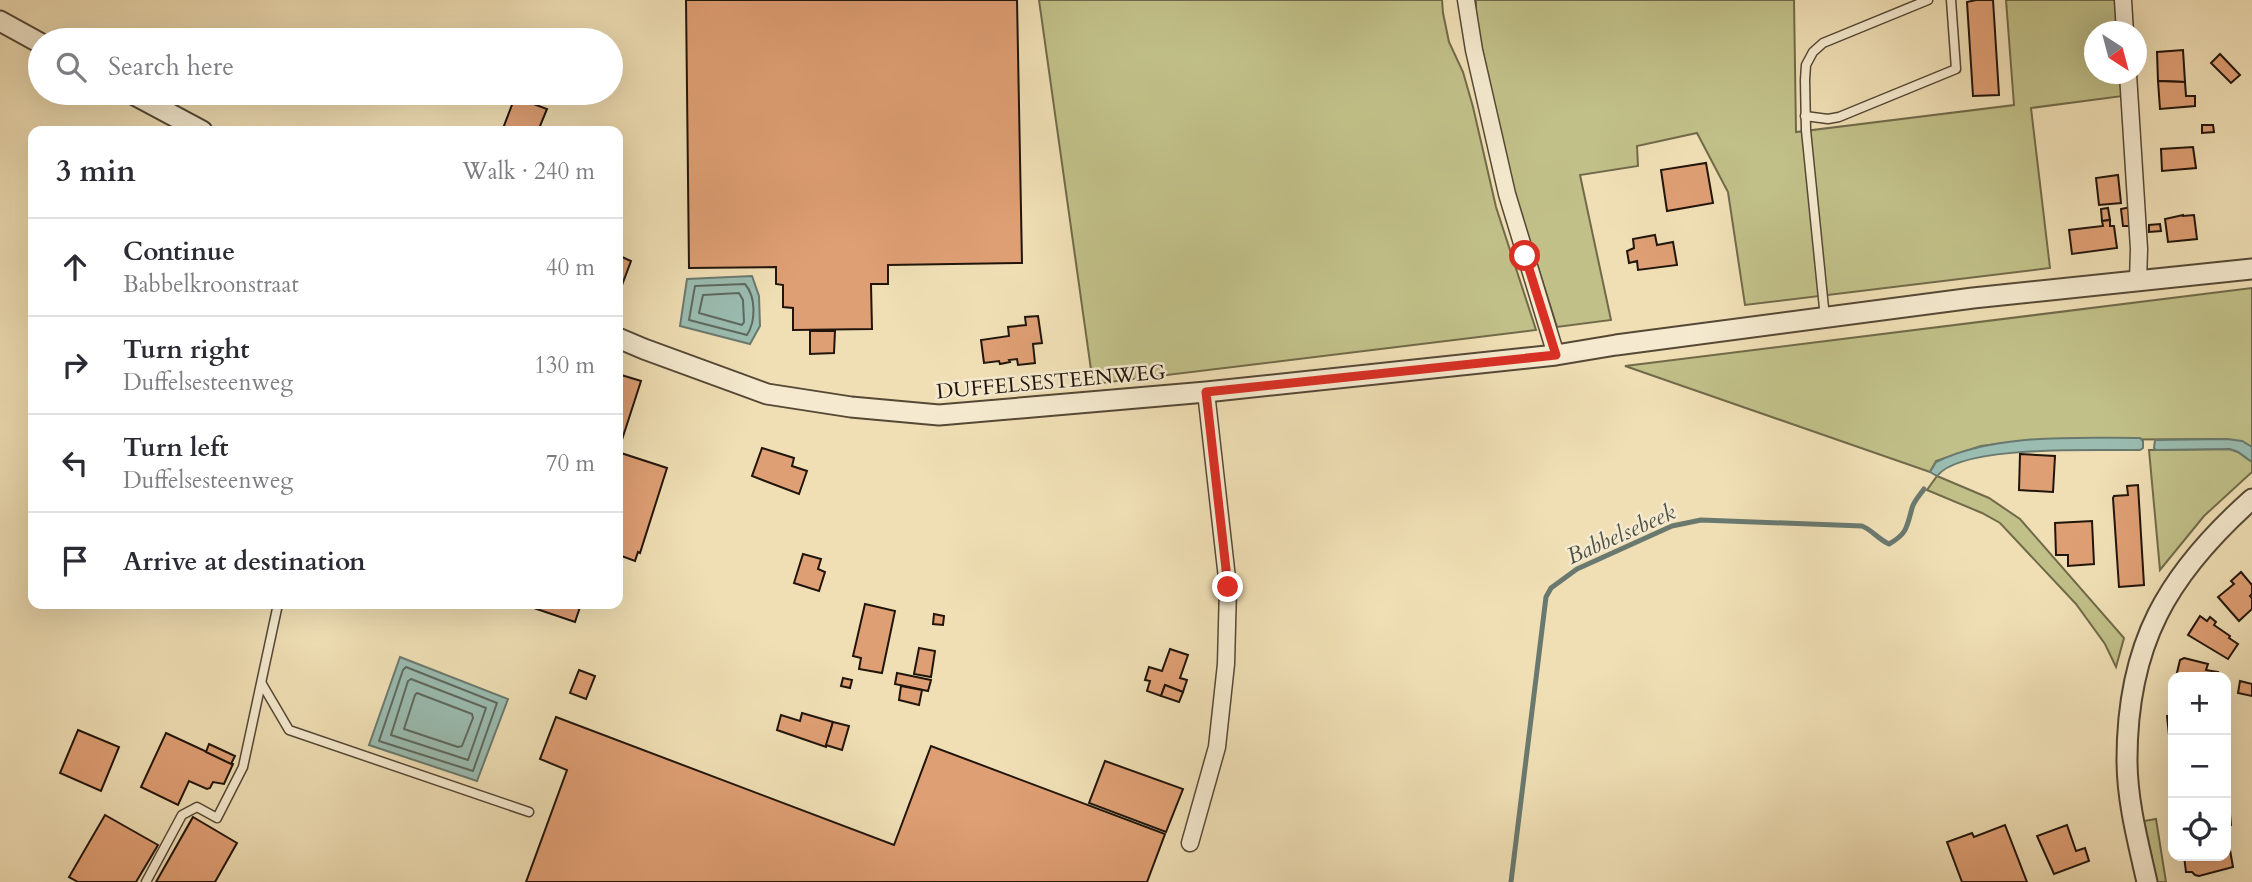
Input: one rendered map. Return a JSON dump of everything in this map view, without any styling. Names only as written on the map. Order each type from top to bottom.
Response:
[{"type":"street","points":[[1466,0],[1474,50],[1507,194],[1556,355]]},
{"type":"street","points":[[2123,0],[2125,21]]},
{"type":"street","points":[[0,21],[28,36]]},
{"type":"street","points":[[2129,84],[2139,249],[2138,281]]},
{"type":"street","points":[[153,105],[193,126]]},
{"type":"street","name":"DUFFELSESTEENWEG","points":[[623,340],[767,394],[851,407],[939,415],[1206,392],[1556,355],[1973,298],[2252,269]]},
{"type":"street","points":[[1190,843],[1217,747],[1226,664],[1228,587],[1206,392]]},
{"type":"street","points":[[2147,882],[2132,808],[2127,761],[2136,668],[2151,629],[2187,565],[2218,529],[2252,499]]},
{"type":"lane","points":[[1825,318],[1805,116],[1806,65],[1813,52],[1823,43],[1928,0]]},
{"type":"lane","points":[[1805,116],[1828,119],[1839,117],[1956,69],[1951,0]]},
{"type":"lane","points":[[146,882],[182,815],[197,807],[217,818],[243,767],[277,609]]},
{"type":"lane","points":[[262,684],[289,730],[529,812]]},
{"type":"shaded area","points":[[1039,0],[1442,0],[1449,42],[1463,72],[1473,107],[1496,207],[1536,330],[1093,384]]},
{"type":"shaded area","points":[[1476,0],[1794,0],[1796,132],[2014,105],[2006,0],[2116,0],[2117,21],[2084,21],[2084,84],[2122,84],[2123,96],[2031,108],[2050,268],[1745,305],[1728,192],[1697,133],[1637,146],[1638,166],[1580,175],[1611,320],[1557,327],[1511,182],[1476,20]]},
{"type":"shaded area","points":[[2252,288],[2252,447],[2227,439],[2031,440],[1981,446],[1936,461],[1930,472],[1625,366]]},
{"type":"shaded area","points":[[2230,449],[2252,462],[2252,472],[2204,516],[2160,570],[2149,450]]},
{"type":"shaded area","points":[[1937,476],[1989,498],[2020,519],[2124,638],[2116,667],[2105,644],[2076,604],[2000,523],[1927,490]]},
{"type":"shaded area","points":[[2156,819],[2166,882],[2157,882],[2144,821]]},
{"type":"water","points":[[752,276],[759,296],[760,326],[750,344],[680,326],[687,279]]},
{"type":"water","points":[[2140,438],[2143,448],[2140,450],[2064,450],[2001,454],[1951,466],[1937,476],[1930,472],[1936,462],[1984,446],[2036,439]]},
{"type":"water","points":[[2155,440],[2242,441],[2252,447],[2252,462],[2230,449],[2154,448]]},
{"type":"water","points":[[400,657],[508,699],[477,781],[369,745]]},
{"type":"building","points":[[686,0],[1017,0],[1022,263],[888,265],[888,284],[871,284],[872,329],[793,330],[793,308],[783,307],[783,285],[776,284],[776,267],[689,268]]},
{"type":"building","points":[[1993,0],[1999,95],[1973,96],[1967,2]]},
{"type":"building","points":[[2183,50],[2185,82],[2158,81],[2157,52]]},
{"type":"building","points":[[2220,54],[2240,75],[2231,83],[2211,63]]},
{"type":"building","points":[[2158,81],[2185,82],[2186,96],[2195,96],[2195,106],[2160,109]]},
{"type":"building","points":[[512,105],[536,105],[547,109],[540,126],[504,126]]},
{"type":"building","points":[[2202,125],[2213,125],[2214,132],[2202,133]]},
{"type":"building","points":[[2193,147],[2196,168],[2162,171],[2161,149]]},
{"type":"building","points":[[1706,163],[1713,203],[1667,211],[1661,170]]},
{"type":"building","points":[[2118,175],[2121,203],[2099,205],[2096,178]]},
{"type":"building","points":[[2131,207],[2132,226],[2123,226],[2121,209]]},
{"type":"building","points":[[2108,208],[2110,220],[2102,221],[2101,209]]},
{"type":"building","points":[[2194,215],[2197,239],[2168,242],[2165,219]]},
{"type":"building","points":[[2110,220],[2110,226],[2114,226],[2117,248],[2072,254],[2069,230],[2103,226],[2102,221]]},
{"type":"building","points":[[2160,224],[2161,231],[2149,232],[2149,225]]},
{"type":"building","points":[[1655,235],[1657,245],[1673,242],[1677,265],[1638,270],[1637,261],[1629,263],[1627,251],[1634,248],[1633,239]]},
{"type":"building","points":[[623,257],[631,261],[623,282]]},
{"type":"building","points":[[1038,316],[1042,343],[1033,344],[1035,363],[1018,365],[1017,359],[1000,364],[999,361],[984,363],[981,340],[1009,336],[1008,327],[1026,325],[1025,317]]},
{"type":"building","points":[[810,331],[835,331],[834,353],[810,354]]},
{"type":"building","points":[[623,376],[641,381],[623,437]]},
{"type":"building","points":[[762,448],[794,458],[792,466],[807,471],[799,494],[752,476]]},
{"type":"building","points":[[623,454],[667,468],[640,553],[638,552],[635,561],[623,556]]},
{"type":"building","points":[[2020,454],[2055,456],[2053,492],[2019,490]]},
{"type":"building","points":[[2138,485],[2144,585],[2119,587],[2113,498],[2128,495],[2127,486]]},
{"type":"building","points":[[2092,521],[2094,564],[2068,566],[2068,555],[2056,555],[2055,523]]},
{"type":"building","points":[[803,554],[821,559],[818,569],[825,572],[819,591],[794,583]]},
{"type":"building","points":[[2241,572],[2252,585],[2252,609],[2239,621],[2218,597],[2234,584],[2231,581]]},
{"type":"building","points":[[865,604],[895,611],[882,673],[859,669],[861,658],[853,656]]},
{"type":"building","points":[[537,609],[579,609],[575,622]]},
{"type":"building","points":[[934,614],[944,616],[943,625],[933,624]]},
{"type":"building","points":[[2200,616],[2207,621],[2210,617],[2216,622],[2214,625],[2238,644],[2228,659],[2188,635]]},
{"type":"building","points":[[919,648],[935,651],[931,677],[914,674]]},
{"type":"building","points":[[1170,649],[1188,655],[1180,678],[1187,680],[1183,692],[1165,685],[1161,696],[1147,691],[1150,681],[1145,680],[1149,667],[1162,671]]},
{"type":"building","points":[[2184,658],[2208,664],[2206,670],[2218,672],[2177,672],[2180,660]]},
{"type":"building","points":[[579,670],[595,676],[586,699],[570,693]]},
{"type":"building","points":[[897,673],[931,680],[928,691],[895,684]]},
{"type":"building","points":[[843,678],[852,680],[850,688],[841,686]]},
{"type":"building","points":[[2240,681],[2252,684],[2252,696],[2238,693]]},
{"type":"building","points":[[1165,685],[1183,692],[1179,702],[1161,696]]},
{"type":"building","points":[[901,686],[922,690],[919,705],[899,700]]},
{"type":"building","points":[[802,713],[833,722],[826,747],[777,730],[781,715],[800,721]]},
{"type":"building","points":[[556,717],[894,845],[931,746],[1165,834],[1147,882],[526,882],[567,770],[540,759]]},
{"type":"building","points":[[833,722],[849,726],[842,750],[826,745]]},
{"type":"building","points":[[78,730],[119,747],[101,791],[60,773]]},
{"type":"building","points":[[166,733],[233,764],[224,784],[213,782],[207,789],[189,781],[178,805],[141,787]]},
{"type":"building","points":[[209,744],[235,756],[231,764],[206,752]]},
{"type":"building","points":[[1105,761],[1183,789],[1166,832],[1089,803]]},
{"type":"building","points":[[105,815],[158,845],[136,882],[78,882],[69,877]]},
{"type":"building","points":[[193,817],[237,843],[215,882],[156,882]]},
{"type":"building","points":[[2005,825],[2027,882],[1962,882],[1947,842],[1972,833],[1974,837]]},
{"type":"building","points":[[2067,825],[2076,851],[2085,848],[2089,861],[2054,874],[2037,836]]},
{"type":"building","points":[[2231,856],[2233,867],[2199,876],[2186,872],[2185,861],[2231,861]]},
{"type":"waterway","name":"Babbelsebeek","points":[[1511,882],[1546,597],[1551,588],[1577,569],[1672,526],[1701,520],[1862,526],[1889,544],[1905,529],[1913,505],[1924,489]]},
{"type":"route","points":[[1228,587],[1206,392],[1556,355],[1525,256]]}]
